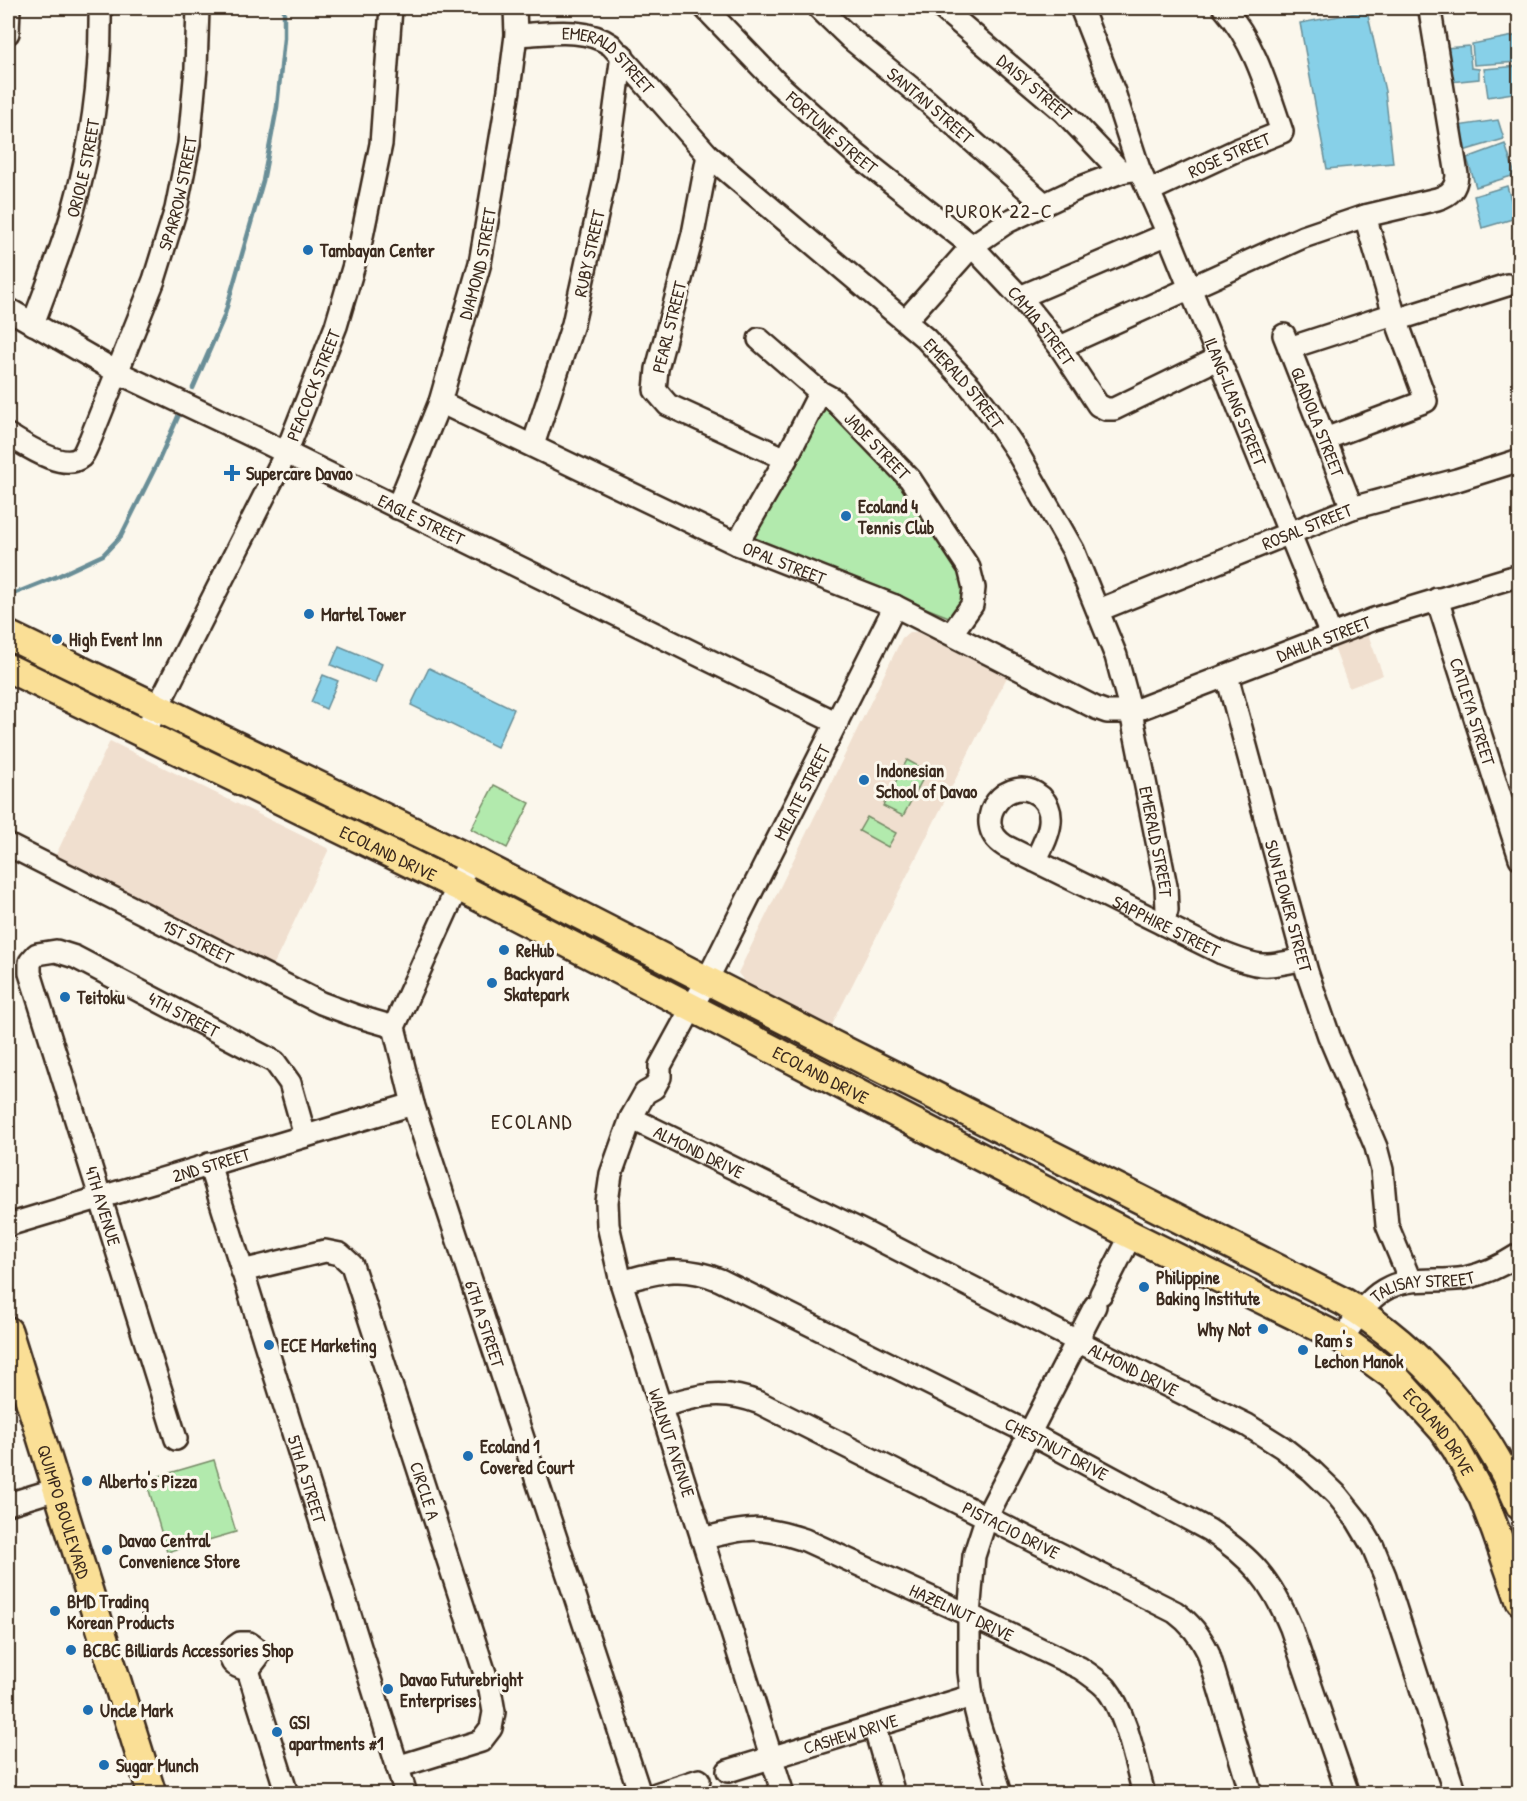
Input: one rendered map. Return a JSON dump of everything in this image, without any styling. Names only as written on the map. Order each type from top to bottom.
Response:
[{"type":"main road","name":"ECOLAND DRIVE","points":[[8,635],[470,859],[1344,1302],[1361,1312],[1420,1360],[1458,1403],[1478,1428],[1520,1506]]},
{"type":"main road","name":"ECOLAND DRIVE","points":[[8,668],[457,886],[1131,1235],[1342,1339],[1397,1379],[1443,1430],[1456,1449],[1482,1498],[1520,1601]]},
{"type":"main road","name":"QUIMPO BOULEVARD","points":[[8,1331],[152,1794]]},
{"type":"street","points":[[8,33],[9,8]]},
{"type":"street","name":"ORIOLE STREET","points":[[33,324],[74,209],[86,160],[94,113],[100,8]]},
{"type":"street","name":"SPARROW STREET","points":[[8,435],[48,457],[61,461],[71,461],[82,456],[154,280],[177,209],[189,144],[196,68],[198,8]]},
{"type":"street","name":"PEACOCK STREET","points":[[144,734],[286,453],[336,326],[361,241],[381,144],[391,8]]},
{"type":"street","name":"DIAMOND STREET","points":[[397,508],[440,402],[480,263],[508,101],[516,35],[515,8]]},
{"type":"street","name":"FORTUNE STREET","points":[[705,8],[778,84],[857,155],[972,246]]},
{"type":"street","name":"SANTAN STREET","points":[[819,8],[850,38],[927,101],[1043,203]]},
{"type":"street","name":"DAISY STREET","points":[[942,8],[1130,170]]},
{"type":"street","points":[[906,320],[972,246],[1007,222],[1043,203],[1130,170],[1114,92],[1081,8]]},
{"type":"street","name":"ROSE STREET","points":[[1149,191],[1236,150],[1282,132],[1250,45],[1234,18],[1224,8]]},
{"type":"street","points":[[1060,347],[1303,237],[1365,216],[1446,196],[1453,190],[1457,183],[1455,161],[1430,11]]},
{"type":"street","name":"EMERALD STREET","points":[[516,35],[588,34],[600,38],[622,55],[708,155],[906,320],[944,357],[993,416],[1016,450],[1073,550],[1116,656],[1131,712],[1166,886],[1167,910],[1163,924]]},
{"type":"street","name":"RUBY STREET","points":[[533,446],[573,324],[606,175],[622,55]]},
{"type":"street","name":"PEARL STREET","points":[[708,155],[693,234],[657,369],[655,390],[668,405],[786,459]]},
{"type":"street","name":"ILANG-ILANG STREET","points":[[1130,170],[1149,191],[1168,234],[1331,635]]},
{"type":"street","points":[[1325,439],[1426,401],[1395,317],[1365,216]]},
{"type":"street","points":[[1020,297],[1168,234]]},
{"type":"street","name":"CAMIA STREET","points":[[972,246],[1020,297],[1060,347],[1098,405],[1106,409],[1114,409],[1219,358]]},
{"type":"street","points":[[1395,317],[1507,285]]},
{"type":"street","name":"EAGLE STREET","points":[[8,309],[117,372],[837,723]]},
{"type":"street","name":"GLADIOLA STREET","points":[[1352,508],[1286,341],[1395,317]]},
{"type":"street","name":"JADE STREET","points":[[759,339],[820,392],[833,399],[910,479],[969,568],[974,588],[972,605],[952,633]]},
{"type":"street","points":[[737,544],[786,459],[820,392]]},
{"type":"street","name":"OPAL STREET","points":[[440,402],[737,544],[895,606],[1096,708],[1107,712],[1131,712]]},
{"type":"street","name":"ROSAL STREET","points":[[1098,610],[1352,508],[1457,480],[1520,460]]},
{"type":"street","name":"DAHLIA STREET","points":[[1131,712],[1331,635],[1437,599],[1520,575]]},
{"type":"street","name":"CATLEYA STREET","points":[[1437,599],[1520,858]]},
{"type":"street","name":"MELATE STREET","points":[[692,1008],[895,606]]},
{"type":"street","name":"SUN FLOWER STREET","points":[[1227,676],[1304,958],[1329,1036],[1370,1132],[1382,1170],[1387,1225],[1410,1280]]},
{"type":"street","name":"1ST STREET","points":[[8,845],[321,1003],[394,1027]]},
{"type":"street","points":[[394,1027],[470,859]]},
{"type":"street","name":"SAPPHIRE STREET","points":[[1035,861],[1222,953],[1250,964],[1267,966],[1304,958]]},
{"type":"street","name":"4TH STREET","points":[[30,973],[30,962],[37,954],[56,951],[75,957],[275,1062],[290,1083],[305,1136]]},
{"type":"street","name":"4TH AVENUE","points":[[30,973],[176,1439]]},
{"type":"street","name":"WALNUT AVENUE","points":[[692,1008],[660,1066],[660,1077],[654,1088],[645,1093],[631,1118],[611,1174],[607,1202],[608,1225],[621,1282],[783,1794]]},
{"type":"street","name":"6TH A STREET","points":[[394,1027],[413,1104],[640,1794]]},
{"type":"street","name":"2ND STREET","points":[[8,1225],[413,1104]]},
{"type":"street","name":"ALMOND DRIVE","points":[[631,1118],[1248,1425],[1282,1447],[1311,1470],[1337,1495],[1357,1520],[1385,1576],[1455,1794]]},
{"type":"street","name":"5TH A STREET","points":[[209,1164],[406,1794]]},
{"type":"street","points":[[1001,1794],[972,1696],[968,1646],[974,1556],[987,1516],[1131,1235]]},
{"type":"street","name":"CIRCLE A","points":[[242,1271],[325,1251],[340,1254],[352,1265],[490,1689],[494,1712],[491,1728],[481,1741],[397,1767]]},
{"type":"street","name":"TALISAY STREET","points":[[1342,1339],[1372,1299],[1384,1290],[1410,1280],[1464,1278],[1486,1272],[1509,1262],[1520,1254]]},
{"type":"street","name":"CHESTNUT DRIVE","points":[[621,1282],[670,1270],[703,1273],[1029,1433],[1232,1544],[1250,1560],[1268,1582],[1288,1620],[1348,1794]]},
{"type":"street","name":"PISTACIO DRIVE","points":[[660,1407],[722,1393],[741,1396],[760,1403],[1175,1612],[1187,1621],[1208,1652],[1251,1794]]},
{"type":"street","points":[[8,1504],[57,1489]]},
{"type":"street","name":"HAZELNUT DRIVE","points":[[702,1539],[747,1529],[763,1528],[783,1532],[969,1615],[1080,1668],[1106,1688],[1115,1703],[1144,1794]]},
{"type":"street","points":[[248,1670],[287,1794]]},
{"type":"street","name":"CASHEW DRIVE","points":[[728,1771],[972,1696]]},
{"type":"street","points":[[874,1726],[894,1794]]},
{"type":"street","points":[[656,1794],[699,1780]]},
{"type":"shaded area","points":[[1366,629],[1383,675],[1349,688],[1332,642]]},
{"type":"shaded area","points":[[909,632],[917,632],[1007,677],[830,1029],[745,982],[738,973],[902,638]]},
{"type":"shaded area","points":[[110,741],[329,849],[272,968],[53,861]]},
{"type":"green space","name":"Ecoland 4 Tennis Club","points":[[828,401],[877,448],[964,575],[968,595],[954,619],[752,540]]},
{"type":"green space","points":[[907,760],[927,771],[903,816],[883,806]]},
{"type":"green space","points":[[494,785],[530,803],[507,848],[471,829]]},
{"type":"green space","points":[[867,817],[896,833],[888,847],[859,831]]},
{"type":"green space","points":[[214,1460],[236,1532],[167,1552],[146,1480]]},
{"type":"water","points":[[1367,11],[1385,91],[1393,163],[1327,169],[1300,23]]},
{"type":"water","points":[[1519,35],[1519,62],[1474,65],[1472,44]]},
{"type":"water","points":[[1469,46],[1471,68],[1479,69],[1479,79],[1450,82],[1445,48]]},
{"type":"water","points":[[1519,66],[1519,92],[1488,97],[1484,69]]},
{"type":"water","points":[[1498,120],[1504,139],[1463,151],[1457,126]]},
{"type":"water","points":[[1505,144],[1515,175],[1476,187],[1467,158]]},
{"type":"water","points":[[1507,186],[1516,218],[1482,228],[1474,196]]},
{"type":"water","points":[[339,646],[382,664],[375,683],[331,665]]},
{"type":"water","points":[[429,668],[514,709],[497,747],[411,705]]},
{"type":"water","points":[[323,675],[338,681],[326,709],[311,702]]},
{"type":"waterway","points":[[193,388],[224,317],[263,181],[277,107],[284,38],[284,8]]},
{"type":"waterway","points":[[8,596],[103,555],[121,536],[181,410]]},
{"type":"place","name":"Tambayan Center","points":[[308,250]]},
{"type":"place","name":"Supercare Davao","points":[[232,473]]},
{"type":"place","name":"Ecoland 4 Tennis Club","points":[[846,516]]},
{"type":"place","name":"Martel Tower","points":[[309,614]]},
{"type":"place","name":"High Event Inn","points":[[57,639]]},
{"type":"place","name":"Indonesian School of Davao","points":[[864,780]]},
{"type":"place","name":"ReHub","points":[[504,950]]},
{"type":"place","name":"Backyard Skatepark","points":[[492,983]]},
{"type":"place","name":"Teitoku","points":[[65,997]]},
{"type":"place","name":"Philippine Baking Institute","points":[[1144,1287]]},
{"type":"place","name":"Why Not","points":[[1263,1329]]},
{"type":"place","name":"ECE Marketing","points":[[269,1345]]},
{"type":"place","name":"Ram's Lechon Manok","points":[[1303,1350]]},
{"type":"place","name":"Ecoland 1 Covered Court","points":[[468,1456]]},
{"type":"place","name":"Alberto's Pizza","points":[[87,1481]]},
{"type":"place","name":"Davao Central Convenience Store","points":[[107,1550]]},
{"type":"place","name":"BMD Trading Korean Products","points":[[55,1611]]},
{"type":"place","name":"BCBC Billiards Accessories Shop","points":[[71,1650]]},
{"type":"place","name":"Davao Futurebright Enterprises","points":[[388,1689]]},
{"type":"place","name":"Uncle Mark","points":[[88,1710]]},
{"type":"place","name":"GSI apartments #1","points":[[277,1732]]},
{"type":"place","name":"Sugar Munch","points":[[104,1765]]},
{"type":"district","name":"PUROK 22-C","points":[[999,210]]},
{"type":"district","name":"ECOLAND","points":[[532,1121]]}]
